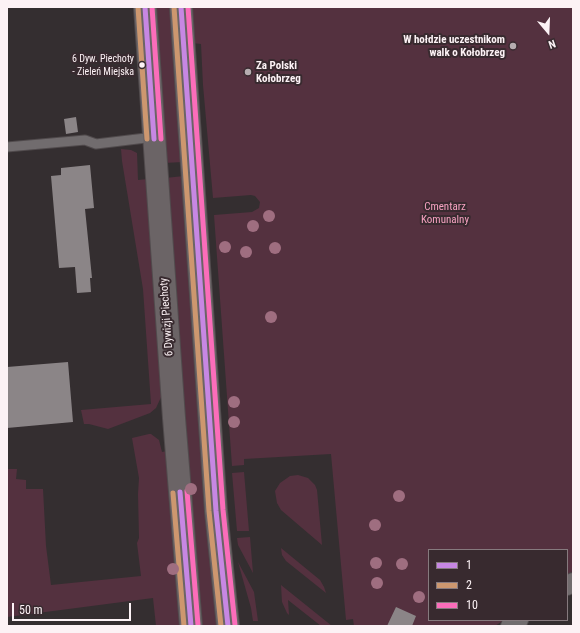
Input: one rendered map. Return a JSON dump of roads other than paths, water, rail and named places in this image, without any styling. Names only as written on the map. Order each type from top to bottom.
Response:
[{"type":"street","name":"6 Dywizji Piechoty","points":[[145,7],[174,418],[191,626]]},
{"type":"street","points":[[181,7],[216,511],[228,626]]},
{"type":"lane","points":[[7,147],[85,140],[96,144],[154,137]]},
{"type":"place","name":"W hołdzie uczestnikom walk o Kołobrzeg","points":[[513,46]]},
{"type":"place","name":"6 Dyw. Piechoty - Zieleń Miejska","points":[[142,65]]},
{"type":"place","name":"Za Polski Kołobrzeg","points":[[248,72]]},
{"type":"park label","name":"Cmentarz Komunalny","points":[[445,213]]}]
